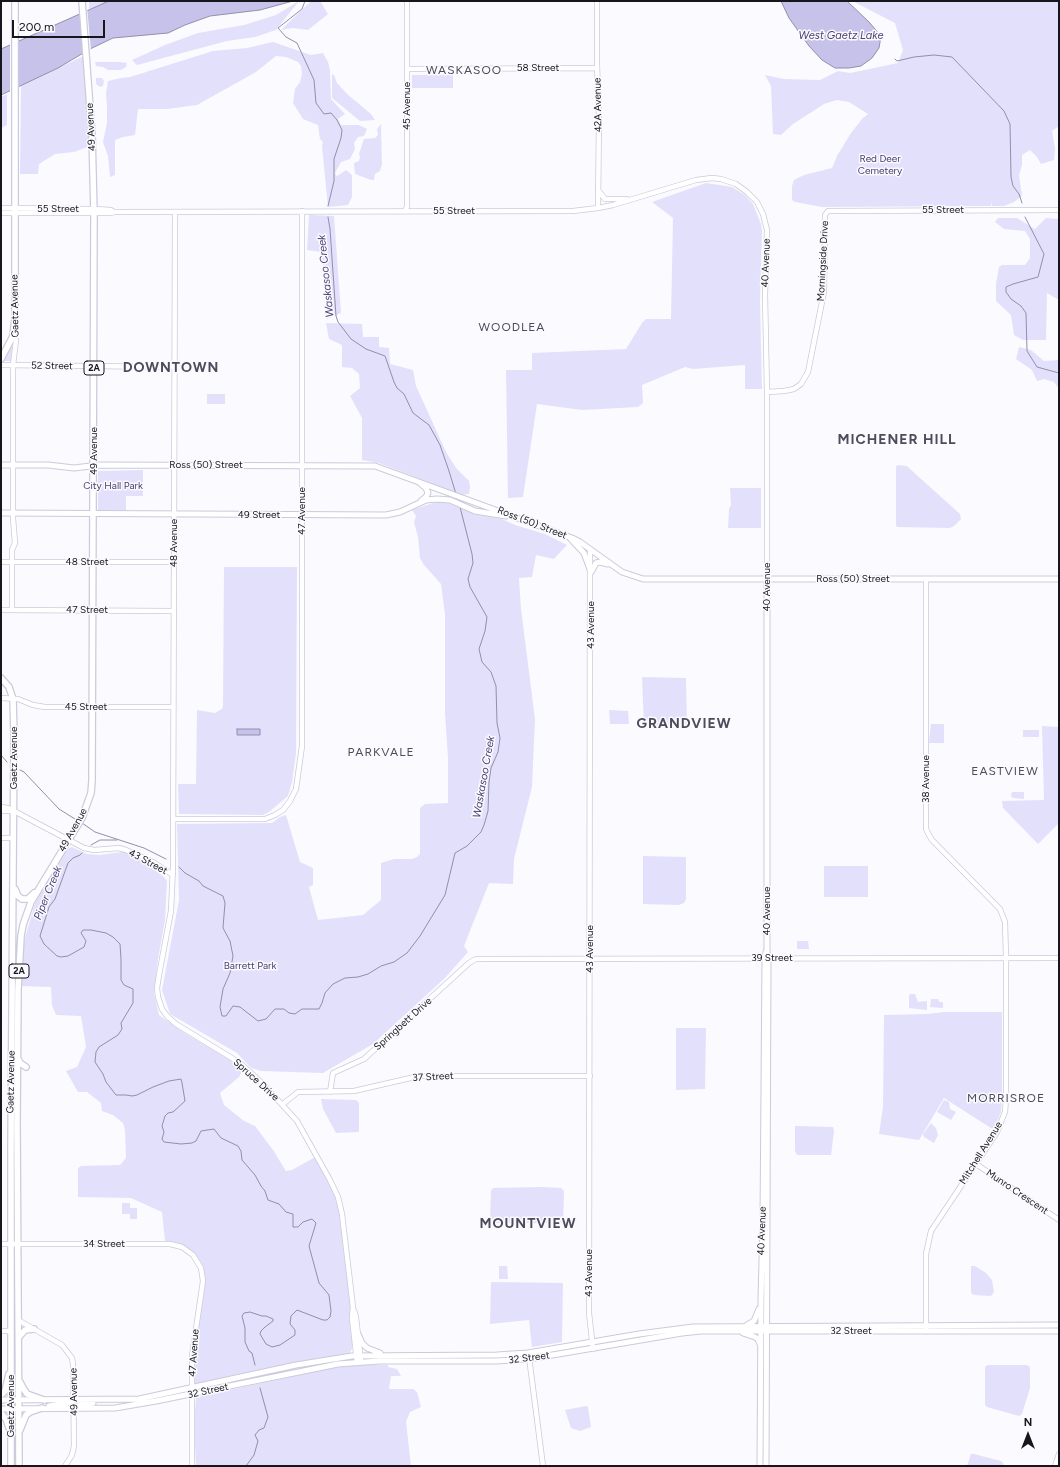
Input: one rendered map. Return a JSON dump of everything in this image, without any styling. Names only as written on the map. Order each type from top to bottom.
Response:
[{"type":"main road","name":"Gaetz Avenue","points":[[13,336],[15,319],[15,1]]},
{"type":"main road","name":"49 Avenue","points":[[39,887],[82,818],[88,803],[92,781],[94,562],[94,211],[89,85],[82,1]]},
{"type":"main road","points":[[1,359],[13,336]]},
{"type":"main road","name":"Ross (50) Street","points":[[1,465],[48,465],[68,468],[94,466],[174,465],[370,465],[412,478],[512,517],[568,536],[580,542],[611,565],[628,575],[646,579],[1059,579]]},
{"type":"main road","points":[[412,478],[425,487],[428,491],[426,497],[418,504]]},
{"type":"main road","name":"49 Street","points":[[1,514],[390,515],[418,504],[437,499],[455,502],[484,513],[512,517]]},
{"type":"main road","points":[[464,506],[471,504],[473,501],[477,509],[484,513]]},
{"type":"main road","points":[[568,536],[584,553],[591,572]]},
{"type":"main road","points":[[591,572],[597,562],[611,565]]},
{"type":"main road","name":"40 Avenue","points":[[766,1466],[767,580]]},
{"type":"main road","name":"2A","points":[[1,678],[9,688],[13,699]]},
{"type":"main road","name":"Gaetz Avenue","points":[[13,699],[14,885],[11,1130],[18,1320],[19,1466]]},
{"type":"main road","points":[[14,885],[18,896],[24,900],[30,897],[39,887]]},
{"type":"main road","name":"Gaetz Avenue","points":[[11,1466],[11,1280],[14,1244],[18,1073],[18,990],[23,925],[31,902],[39,887]]},
{"type":"main road","name":"40 Avenue","points":[[760,1466],[761,1300],[767,958]]},
{"type":"main road","points":[[18,1059],[20,1063],[26,1066],[18,1073]]},
{"type":"main road","points":[[11,1280],[15,1290],[15,1312],[18,1320]]},
{"type":"main road","points":[[746,1326],[754,1321],[761,1300]]},
{"type":"main road","name":"32 Street","points":[[1,1400],[139,1399],[326,1366],[359,1362],[496,1361],[529,1359],[701,1331],[734,1331],[761,1328],[926,1325],[1059,1325]]},
{"type":"main road","name":"32 Street","points":[[1,1409],[115,1408],[296,1366],[358,1356],[497,1355],[528,1353],[675,1328],[746,1326],[761,1328]]},
{"type":"main road","name":"32 Street","points":[[767,1328],[926,1332],[1059,1332]]},
{"type":"main road","points":[[18,1338],[25,1330],[34,1329]]},
{"type":"main road","points":[[11,1331],[15,1335],[18,1362]]},
{"type":"main road","points":[[734,1331],[755,1337],[761,1345]]},
{"type":"main road","points":[[358,1334],[362,1343],[367,1348],[374,1352],[389,1355]]},
{"type":"main road","points":[[1,1395],[6,1388],[11,1364]]},
{"type":"main road","points":[[18,1378],[26,1393],[44,1400]]},
{"type":"main road","points":[[19,1436],[26,1415],[30,1412],[68,1403],[74,1400]]},
{"type":"main road","points":[[74,1409],[81,1404],[105,1400]]},
{"type":"main road","points":[[1,1413],[6,1418],[11,1435]]},
{"type":"street","name":"45 Avenue","points":[[405,211],[407,207],[407,1]]},
{"type":"street","name":"42A Avenue","points":[[597,1],[599,118],[598,208]]},
{"type":"street","name":"58 Street","points":[[407,69],[597,68]]},
{"type":"street","name":"55 Street","points":[[1,213],[14,211],[94,211],[111,213],[580,210],[598,208],[634,199],[696,180],[712,178],[721,179],[736,184],[747,192],[760,208],[766,225]]},
{"type":"street","points":[[598,189],[603,197],[607,199],[634,199]]},
{"type":"street","name":"55 Street","points":[[1,208],[14,211]]},
{"type":"street","name":"55 Street","points":[[828,211],[1059,210]]},
{"type":"street","name":"47 Avenue","points":[[173,820],[261,820],[275,816],[286,807],[296,789],[302,746],[302,211]]},
{"type":"street","name":"Morningside Drive","points":[[767,392],[789,390],[798,387],[803,381],[809,368],[824,290],[825,214],[828,211]]},
{"type":"street","name":"48 Avenue","points":[[173,874],[175,212]]},
{"type":"street","name":"40 Avenue","points":[[766,225],[767,580]]},
{"type":"street","name":"Gaetz Avenue","points":[[12,610],[12,550],[15,543],[13,514],[13,365],[16,340],[13,336]]},
{"type":"street","name":"52 Street","points":[[1,365],[174,366]]},
{"type":"street","name":"43 Avenue","points":[[590,549],[589,1313],[593,1349]]},
{"type":"street","name":"48 Street","points":[[1,562],[173,562]]},
{"type":"street","name":"38 Avenue","points":[[926,579],[926,829],[932,840],[1000,909],[1005,922],[1006,948]]},
{"type":"street","name":"47 Street","points":[[1,610],[173,611]]},
{"type":"street","name":"45 Street","points":[[1,698],[13,699],[41,707],[173,707]]},
{"type":"street","name":"43 Street","points":[[1,808],[14,810],[84,848],[90,850],[118,848],[126,850],[173,874]]},
{"type":"street","points":[[1,811],[14,810]]},
{"type":"street","points":[[1,838],[14,838]]},
{"type":"street","name":"Spruce Drive","points":[[173,874],[171,917],[157,988],[162,1009],[176,1024],[240,1063],[264,1084],[297,1121],[338,1197],[342,1214],[353,1306],[356,1317],[358,1356]]},
{"type":"street","name":"Mitchell Avenue","points":[[926,1332],[926,1254],[929,1235],[934,1225],[999,1129],[1005,1112],[1006,948]]},
{"type":"street","name":"39 Street","points":[[484,958],[1059,958]]},
{"type":"street","name":"Springbett Drive","points":[[330,1092],[333,1073],[364,1059],[472,960],[484,958]]},
{"type":"street","name":"37 Street","points":[[282,1104],[298,1092],[358,1091],[420,1076],[590,1076]]},
{"type":"street","name":"Munro Crescent","points":[[976,1164],[1059,1220]]},
{"type":"street","name":"34 Street","points":[[1,1244],[170,1244],[186,1249],[199,1264]]},
{"type":"street","name":"47 Avenue","points":[[192,1466],[192,1347],[203,1281],[199,1264]]},
{"type":"street","name":"Spruce Drive","points":[[353,1306],[352,1318],[359,1362]]},
{"type":"street","name":"49 Avenue","points":[[18,1320],[62,1346],[72,1358],[74,1452],[65,1466]]},
{"type":"street","points":[[1,1331],[11,1331]]},
{"type":"street","points":[[528,1353],[543,1466]]},
{"type":"street","points":[[1055,1466],[1059,1454]]},
{"type":"green space","points":[[89,1],[109,1],[103,5],[89,9]]},
{"type":"green space","points":[[299,1],[276,30],[255,37],[227,41],[137,65],[132,60],[165,45],[198,33],[244,25],[276,15]]},
{"type":"green space","points":[[311,1],[320,1],[328,14],[308,30],[293,28],[281,30]]},
{"type":"green space","name":"Red Deer Cemetery","points":[[855,1],[1059,1],[1059,126],[1052,131],[1055,149],[1054,160],[1041,164],[1030,150],[1022,155],[1022,165],[1019,175],[1022,196],[1014,202],[1004,206],[992,206],[991,202],[991,206],[822,207],[795,202],[792,200],[792,186],[794,180],[804,175],[832,168],[837,156],[851,133],[868,114],[849,102],[837,100],[824,104],[793,124],[781,135],[773,134],[771,86],[765,75],[784,79],[820,80],[838,71],[850,73],[898,63],[903,50],[895,23],[856,3]]},
{"type":"green space","points":[[273,42],[311,55],[323,53],[330,70],[331,99],[345,114],[338,119],[341,125],[359,125],[367,129],[364,136],[358,137],[354,143],[355,149],[350,159],[341,162],[335,173],[336,176],[346,170],[352,175],[352,197],[348,205],[328,207],[322,146],[323,142],[320,139],[318,125],[303,119],[293,103],[295,89],[300,82],[302,74],[301,66],[298,62],[286,57],[276,56],[256,72],[197,105],[167,109],[138,109],[135,135],[115,140],[115,175],[110,177],[108,156],[103,142],[107,123],[106,93],[108,81],[130,77],[213,51],[247,48]]},
{"type":"green space","points":[[84,56],[90,146],[74,152],[55,154],[39,164],[38,174],[20,174],[21,85]]},
{"type":"green space","points":[[95,62],[127,63],[126,67],[121,70],[108,70],[103,67],[96,66]]},
{"type":"green space","points":[[332,74],[334,75],[337,83],[347,94],[371,114],[375,120],[360,121],[332,98]]},
{"type":"green space","points":[[412,75],[453,75],[453,88],[412,88]]},
{"type":"green space","points":[[96,78],[102,78],[104,81],[103,86],[100,87],[96,84]]},
{"type":"green space","points":[[7,94],[7,125],[1,128],[1,97]]},
{"type":"green space","points":[[381,124],[382,164],[380,171],[375,174],[374,180],[371,180],[355,174],[354,163],[359,161],[359,154],[364,139],[375,138],[378,135],[377,129]]},
{"type":"green space","points":[[706,183],[732,187],[745,195],[753,204],[761,224],[760,301],[762,389],[745,389],[745,365],[693,369],[685,367],[642,385],[643,403],[638,407],[582,410],[537,404],[523,497],[508,498],[506,370],[532,370],[532,353],[626,349],[646,319],[671,319],[673,218],[652,202]]},
{"type":"green space","points":[[309,215],[334,216],[341,313],[327,319],[322,252],[307,250]]},
{"type":"green space","points":[[998,218],[1017,218],[1035,229],[1046,218],[1059,219],[1059,300],[1047,293],[1046,340],[1023,340],[1014,335],[1011,315],[996,301],[996,284],[999,267],[1002,265],[1025,265],[1030,258],[1030,239],[1025,231],[1004,229],[995,222]]},
{"type":"green space","points":[[326,323],[362,324],[363,337],[379,337],[379,347],[389,348],[390,364],[413,370],[416,386],[446,452],[456,468],[469,481],[469,494],[462,495],[379,463],[362,460],[362,418],[350,396],[360,388],[359,374],[352,368],[342,367],[342,345],[329,339]]},
{"type":"green space","points":[[11,347],[13,348],[11,361],[3,361]]},
{"type":"green space","points":[[1019,347],[1031,350],[1044,361],[1059,360],[1059,389],[1054,382],[1044,379],[1037,381],[1032,370],[1016,359]]},
{"type":"green space","points":[[207,394],[225,394],[225,404],[207,404]]},
{"type":"green space","points":[[897,465],[907,466],[960,514],[961,519],[950,528],[897,527]]},
{"type":"green space","name":"City Hall Park","points":[[143,470],[143,496],[126,496],[126,512],[99,512],[98,471]]},
{"type":"green space","points":[[730,488],[761,488],[761,528],[728,528],[729,509],[731,505]]},
{"type":"green space","name":"Barrett Park","points":[[436,502],[445,502],[479,515],[502,519],[515,525],[545,534],[567,545],[554,559],[536,555],[532,577],[519,578],[521,609],[535,719],[532,787],[514,859],[513,884],[489,883],[464,946],[468,952],[445,978],[373,1044],[323,1073],[261,1071],[251,1068],[237,1053],[170,1014],[162,990],[179,900],[177,824],[272,823],[280,817],[286,815],[300,862],[313,868],[313,885],[309,887],[318,920],[363,915],[381,900],[381,863],[394,859],[412,859],[420,854],[420,808],[425,804],[448,803],[448,758],[445,713],[445,614],[441,584],[424,565],[420,558],[418,537],[414,522],[416,516],[412,510]]},
{"type":"green space","points":[[224,567],[297,567],[296,753],[292,782],[288,796],[269,812],[263,815],[179,814],[178,784],[196,784],[197,710],[215,713],[222,709],[223,706]]},
{"type":"green space","points":[[642,677],[686,678],[687,725],[644,726]]},
{"type":"green space","points":[[609,710],[628,711],[629,724],[610,724]]},
{"type":"green space","points":[[931,724],[944,724],[944,743],[929,743]]},
{"type":"green space","points":[[1042,726],[1059,727],[1059,823],[1038,844],[1003,808],[1002,801],[1044,800]]},
{"type":"green space","points":[[1023,730],[1039,730],[1039,737],[1023,737]]},
{"type":"green space","points":[[1012,792],[1024,792],[1024,799],[1013,798],[1011,796]]},
{"type":"green space","points":[[72,847],[87,854],[99,855],[122,852],[131,853],[164,877],[167,881],[165,920],[154,993],[159,1015],[186,1034],[230,1060],[243,1070],[239,1077],[220,1093],[224,1105],[244,1121],[255,1126],[273,1150],[286,1171],[292,1170],[317,1156],[330,1180],[343,1219],[352,1318],[352,1349],[349,1354],[296,1363],[197,1385],[195,1384],[193,1381],[195,1347],[205,1286],[201,1262],[190,1249],[165,1241],[162,1212],[131,1198],[78,1197],[78,1168],[81,1166],[120,1165],[126,1158],[125,1130],[123,1123],[113,1115],[102,1111],[101,1103],[87,1092],[78,1092],[66,1071],[77,1067],[86,1047],[81,1016],[56,1015],[52,1005],[51,987],[21,986],[23,945],[35,903],[49,876],[67,849]]},
{"type":"green space","points":[[643,856],[686,857],[686,899],[684,903],[679,905],[643,904]]},
{"type":"green space","points":[[824,866],[868,866],[868,897],[824,897]]},
{"type":"green space","points":[[797,941],[808,941],[809,949],[797,949]]},
{"type":"green space","points":[[910,994],[915,994],[918,1002],[927,1001],[927,1010],[909,1008]]},
{"type":"green space","points":[[931,999],[938,999],[939,1002],[943,1002],[943,1008],[930,1007]]},
{"type":"green space","points":[[944,1012],[1002,1012],[1002,1099],[1001,1112],[994,1130],[944,1098],[919,1140],[879,1134],[883,1107],[884,1015]]},
{"type":"green space","points":[[676,1028],[706,1028],[705,1089],[676,1090]]},
{"type":"green space","points":[[321,1099],[356,1100],[359,1103],[359,1132],[336,1133],[323,1109]]},
{"type":"green space","points":[[944,1100],[949,1102],[950,1109],[956,1112],[951,1120],[937,1112]]},
{"type":"green space","points":[[931,1123],[936,1128],[938,1135],[934,1143],[924,1137],[923,1134]]},
{"type":"green space","points":[[795,1126],[833,1127],[834,1131],[831,1155],[797,1155],[795,1151]]},
{"type":"green space","points":[[493,1188],[561,1188],[564,1191],[563,1223],[490,1223],[491,1191]]},
{"type":"green space","points":[[122,1203],[130,1203],[130,1208],[137,1208],[137,1219],[130,1219],[130,1214],[122,1214]]},
{"type":"green space","points":[[499,1266],[507,1266],[508,1279],[499,1279]]},
{"type":"green space","points":[[971,1266],[975,1266],[986,1273],[992,1280],[994,1292],[991,1296],[974,1295],[971,1293]]},
{"type":"green space","points":[[491,1282],[563,1283],[562,1342],[532,1347],[529,1320],[490,1324]]},
{"type":"green space","points":[[362,1365],[388,1365],[388,1367],[397,1369],[401,1376],[391,1376],[389,1389],[413,1389],[417,1392],[421,1407],[410,1412],[406,1422],[411,1466],[196,1466],[194,1424],[196,1398],[332,1368]]},
{"type":"green space","points":[[988,1365],[1029,1366],[1030,1388],[1022,1414],[1019,1416],[987,1407],[985,1405],[985,1368]]},
{"type":"green space","points":[[586,1406],[588,1407],[591,1427],[580,1431],[571,1428],[565,1410]]},
{"type":"green space","points":[[971,1454],[1001,1461],[1004,1466],[967,1466]]},
{"type":"water","points":[[109,1],[293,1],[260,10],[210,16],[168,33],[113,38],[90,49],[58,68],[1,95],[1,49]]},
{"type":"water","name":"West Gaetz Lake","points":[[781,1],[847,1],[881,36],[879,48],[872,58],[861,66],[835,68],[822,60],[809,46],[789,18]]},
{"type":"water","points":[[237,729],[260,729],[260,735],[237,735]]},
{"type":"pier","points":[[87,7],[91,50],[84,54],[80,11]]},
{"type":"pier","points":[[18,40],[18,89],[10,93],[10,43]]},
{"type":"waterway","name":"Waskasoo Creek","points":[[305,1],[302,9],[278,28],[286,37],[297,43],[314,80],[316,103],[324,114],[331,113],[337,120],[342,130],[334,159],[334,181],[328,206]]},
{"type":"waterway","points":[[895,59],[897,61],[914,57],[934,55],[952,57],[1004,111],[1010,124],[1011,177],[1013,186],[1019,194],[1022,203]]},
{"type":"waterway","name":"Waskasoo Creek","points":[[328,217],[336,316],[338,322],[351,339],[366,349],[385,356],[397,388],[404,394],[413,413],[429,425],[440,445],[456,494]]},
{"type":"waterway","points":[[1025,217],[1044,254],[1038,277],[1006,287],[1006,292],[1011,299],[1021,306],[1026,313],[1027,351],[1037,367],[1059,373]]},
{"type":"waterway","name":"Waskasoo Creek","points":[[179,867],[185,873],[199,881],[203,886],[223,896],[225,903],[223,928],[230,941],[233,956],[230,973],[223,989],[220,1007],[222,1016],[226,1016],[233,1006],[240,1007],[258,1021],[266,1019],[275,1009],[284,1009],[289,1013],[295,1014],[302,1009],[319,1009],[325,993],[333,984],[345,978],[358,977],[368,974],[381,966],[394,962],[407,953],[420,936],[445,895],[455,853],[467,846],[481,832],[488,811],[491,768],[498,752],[500,738],[497,723],[496,686],[491,672],[482,662],[479,649],[485,631],[487,617],[470,587],[468,579],[473,563],[460,507]]},
{"type":"waterway","name":"Waskasoo Creek","points":[[1,755],[7,762]]},
{"type":"waterway","name":"Waskasoo Creek","points":[[20,770],[24,772],[59,809],[78,821]]},
{"type":"waterway","name":"Waskasoo Creek","points":[[82,823],[95,832],[144,848],[166,859]]},
{"type":"waterway","name":"Piper Creek","points":[[91,845],[100,840],[117,840]]},
{"type":"waterway","name":"Piper Creek","points":[[82,853],[68,863],[55,899],[49,907],[40,936],[44,944],[57,956],[61,957],[68,956],[84,947],[86,941],[81,933],[83,930],[106,933],[120,944],[121,980],[124,985],[133,989],[133,1003],[121,1023],[122,1029],[118,1035],[99,1047],[96,1052],[95,1062],[103,1074],[106,1082],[116,1095],[132,1096],[169,1081],[181,1079],[185,1101],[173,1112],[168,1113],[165,1116],[162,1126],[164,1132],[162,1139],[164,1142],[181,1144],[192,1143],[196,1141],[201,1131],[214,1129],[221,1138],[238,1146],[241,1151],[242,1160],[255,1175],[265,1191],[268,1200],[279,1204],[286,1212],[293,1214],[293,1227],[298,1227],[303,1222],[312,1219],[316,1223],[309,1246],[319,1283],[329,1295],[331,1311],[330,1317],[327,1320],[323,1320],[297,1310],[291,1316],[290,1324],[295,1330],[295,1335],[280,1345],[272,1347],[266,1344],[260,1334],[261,1331],[273,1321],[273,1319],[250,1312],[244,1313],[242,1316],[245,1328],[245,1342],[249,1351],[252,1353],[255,1365]]},
{"type":"waterway","name":"Piper Creek","points":[[246,1466],[254,1455],[258,1441],[255,1435],[259,1430],[264,1428],[268,1417],[260,1388]]},
{"type":"district","name":"WASKASOO","points":[[464,70]]},
{"type":"district","name":"WOODLEA","points":[[512,327]]},
{"type":"district","name":"DOWNTOWN","points":[[171,368]]},
{"type":"district","name":"MICHENER HILL","points":[[897,440]]},
{"type":"district","name":"GRANDVIEW","points":[[684,724]]},
{"type":"district","name":"PARKVALE","points":[[381,752]]},
{"type":"district","name":"EASTVIEW","points":[[1005,771]]},
{"type":"district","name":"MORRISROE","points":[[1006,1098]]},
{"type":"district","name":"MOUNTVIEW","points":[[528,1224]]}]
